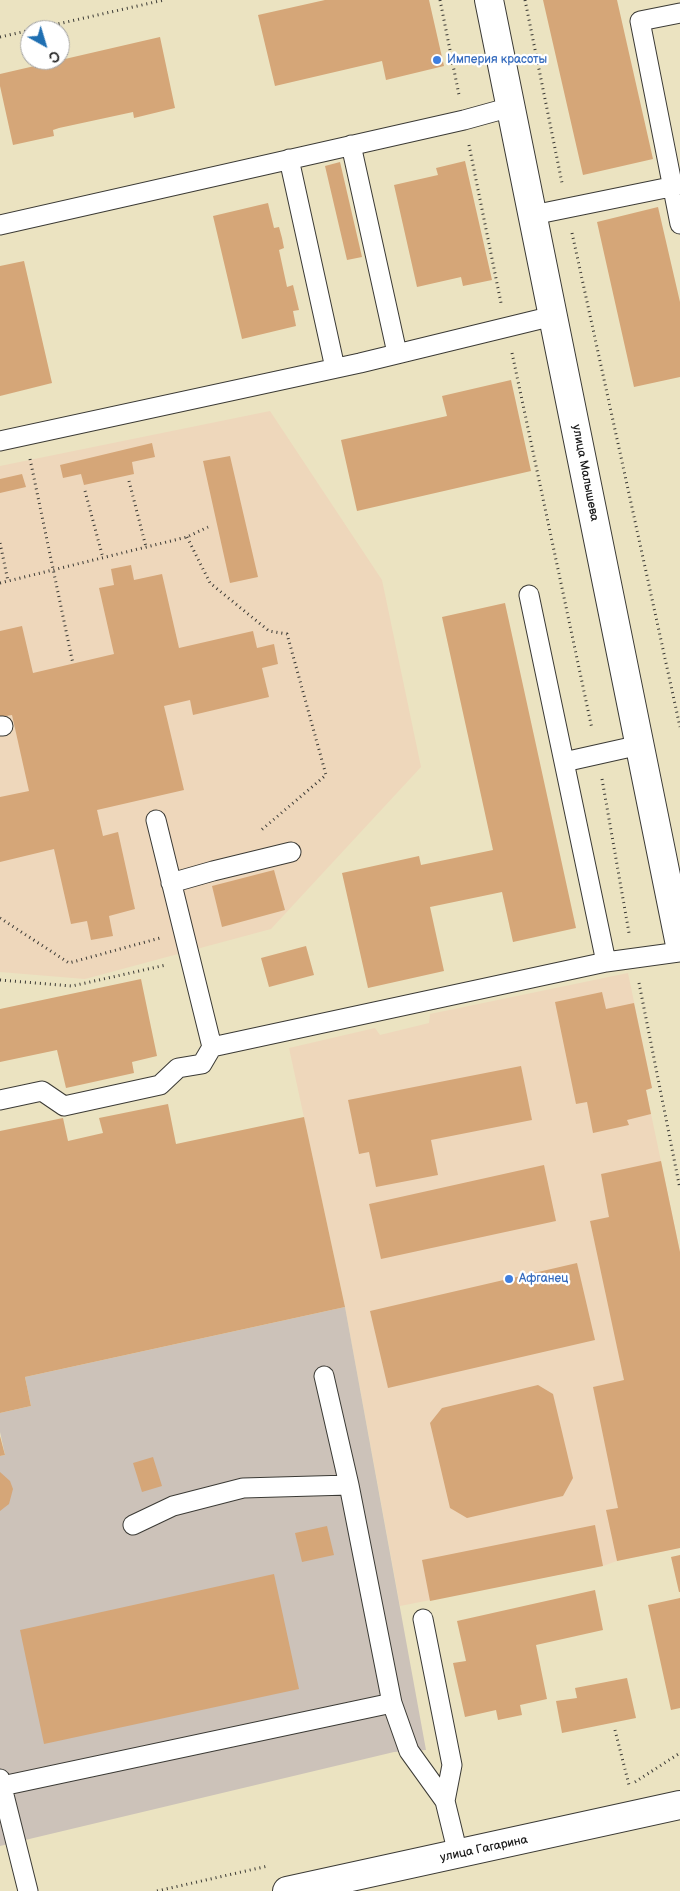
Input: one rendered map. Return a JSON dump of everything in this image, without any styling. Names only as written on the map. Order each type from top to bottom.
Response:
[{"type":"street","name":"улица Малышева","points":[[489,0],[680,945]]},
{"type":"street","name":"улица Гагарина","points":[[287,1891],[680,1805]]},
{"type":"lane","points":[[680,13],[640,21],[676,186],[680,224]]},
{"type":"lane","points":[[0,225],[464,120],[511,107]]},
{"type":"lane","points":[[351,145],[397,353]]},
{"type":"lane","points":[[288,159],[335,368]]},
{"type":"lane","points":[[533,215],[676,186]]},
{"type":"lane","points":[[0,441],[335,368],[553,316]]},
{"type":"lane","points":[[529,595],[606,962]]},
{"type":"lane","points":[[564,762],[640,745]]},
{"type":"lane","points":[[0,1100],[42,1091],[64,1106],[160,1085],[178,1068],[202,1064],[212,1047],[156,820]]},
{"type":"lane","points":[[171,883],[291,852]]},
{"type":"lane","points":[[212,1047],[606,962],[680,952]]},
{"type":"lane","points":[[324,1376],[349,1485],[392,1703],[409,1751],[445,1801],[458,1854]]},
{"type":"lane","points":[[133,1525],[173,1506],[243,1488],[349,1485]]},
{"type":"lane","points":[[422,1618],[452,1765],[445,1801]]},
{"type":"lane","points":[[28,1891],[1,1782],[392,1703]]},
{"type":"path","points":[[0,36],[164,0]]},
{"type":"path","points":[[440,0],[506,328],[598,755],[634,959],[680,1189]]},
{"type":"path","points":[[525,0],[566,208],[680,727]]},
{"type":"path","points":[[25,436],[73,664]]},
{"type":"path","points":[[129,481],[146,547]]},
{"type":"path","points":[[86,492],[103,558]]},
{"type":"path","points":[[0,583],[187,537],[208,527]]},
{"type":"path","points":[[187,537],[210,583],[269,631],[287,634],[326,775],[258,832]]},
{"type":"path","points":[[0,543],[8,582]]},
{"type":"path","points":[[0,918],[69,963],[184,931]]},
{"type":"path","points":[[0,980],[72,986],[191,960]]},
{"type":"path","points":[[615,1730],[637,1815]]},
{"type":"shaded area","points":[[270,411],[382,580],[421,767],[271,929],[85,979],[0,972],[0,466]]},
{"type":"shaded area","name":"Афганец","points":[[628,973],[652,1088],[646,1090],[680,1252],[680,1548],[617,1561],[603,1566],[400,1606],[345,1307],[289,1048],[375,1028],[380,1035],[429,1023],[430,1014]]},
{"type":"shaded area","points":[[345,1307],[426,1750],[394,1752],[0,1846],[0,1456],[5,1455],[0,1432],[0,1413],[31,1406],[25,1377]]},
{"type":"building","points":[[325,0],[429,0],[444,66],[386,80],[382,61],[275,86],[258,15]]},
{"type":"building","points":[[543,0],[617,0],[653,159],[583,175]]},
{"type":"building","points":[[160,37],[175,108],[134,118],[133,112],[59,128],[53,130],[54,136],[13,145],[0,86],[0,74],[20,69],[70,70],[70,58]]},
{"type":"building","points":[[465,161],[492,280],[463,286],[461,277],[417,287],[394,185],[438,175],[436,168]]},
{"type":"building","points":[[340,162],[362,257],[347,260],[325,166]]},
{"type":"building","points":[[268,203],[274,228],[279,227],[282,238],[284,248],[279,250],[287,287],[293,285],[299,310],[293,311],[296,326],[242,339],[213,216]]},
{"type":"building","points":[[658,207],[680,302],[680,377],[634,387],[597,222]]},
{"type":"building","points":[[24,261],[52,383],[0,396],[0,266]]},
{"type":"building","points":[[511,380],[531,471],[357,511],[341,440],[447,416],[442,396]]},
{"type":"building","points":[[152,443],[155,457],[132,462],[134,474],[84,485],[81,474],[63,478],[60,465]]},
{"type":"building","points":[[230,456],[258,577],[230,583],[203,461]]},
{"type":"building","points":[[22,474],[26,487],[0,493],[0,479]]},
{"type":"building","points":[[131,565],[134,580],[162,574],[179,648],[253,631],[257,648],[274,644],[278,664],[262,668],[269,697],[193,715],[190,700],[164,706],[184,790],[97,810],[103,836],[118,832],[135,909],[109,916],[113,936],[91,940],[87,921],[71,924],[54,849],[0,862],[0,797],[29,791],[12,715],[0,717],[0,631],[22,626],[33,673],[114,654],[99,588],[114,585],[111,569]]},
{"type":"building","points":[[505,603],[576,928],[513,942],[502,892],[430,907],[444,971],[368,988],[342,873],[419,856],[421,865],[493,850],[442,617]]},
{"type":"building","points":[[274,870],[285,910],[222,927],[212,886]]},
{"type":"building","points":[[306,946],[314,975],[269,987],[261,958]]},
{"type":"building","points":[[141,979],[157,1056],[132,1062],[134,1073],[66,1088],[57,1050],[0,1062],[0,1009]]},
{"type":"building","points":[[602,992],[606,1009],[634,1003],[652,1088],[646,1090],[651,1114],[627,1120],[629,1125],[593,1133],[587,1102],[576,1104],[555,1002]]},
{"type":"building","points":[[521,1066],[532,1120],[431,1140],[438,1175],[376,1187],[369,1152],[359,1154],[348,1100]]},
{"type":"building","points":[[168,1104],[176,1144],[304,1117],[345,1307],[25,1377],[31,1406],[0,1413],[0,1131],[63,1118],[68,1141],[103,1133],[99,1118]]},
{"type":"building","points":[[661,1161],[680,1252],[680,1548],[617,1561],[606,1510],[618,1508],[593,1387],[624,1380],[590,1221],[609,1217],[601,1174]]},
{"type":"building","points":[[544,1165],[556,1221],[381,1259],[369,1204]]},
{"type":"building","points":[[577,1263],[595,1340],[388,1388],[370,1311]]},
{"type":"building","points":[[538,1385],[553,1394],[573,1478],[563,1496],[467,1518],[450,1508],[430,1423],[442,1408]]},
{"type":"building","points":[[0,1436],[5,1455],[0,1456]]},
{"type":"building","points":[[153,1457],[162,1486],[142,1492],[133,1463]]},
{"type":"building","points":[[0,1472],[10,1481],[13,1489],[9,1504],[0,1511]]},
{"type":"building","points":[[595,1525],[603,1566],[430,1601],[422,1560]]},
{"type":"building","points":[[327,1526],[334,1555],[302,1562],[295,1533]]},
{"type":"building","points":[[680,1555],[680,1592],[679,1592],[671,1557]]},
{"type":"building","points":[[274,1574],[299,1689],[44,1744],[20,1630]]},
{"type":"building","points":[[595,1590],[603,1630],[536,1645],[547,1699],[520,1705],[522,1715],[498,1720],[496,1710],[465,1717],[453,1663],[466,1661],[457,1621]]},
{"type":"building","points":[[680,1598],[680,1708],[671,1710],[648,1605]]},
{"type":"building","points":[[627,1678],[636,1718],[562,1733],[556,1701],[577,1698],[575,1688]]},
{"type":"place","name":"Империя красоты","points":[[437,60]]},
{"type":"place","name":"Афганец","points":[[509,1279]]}]
